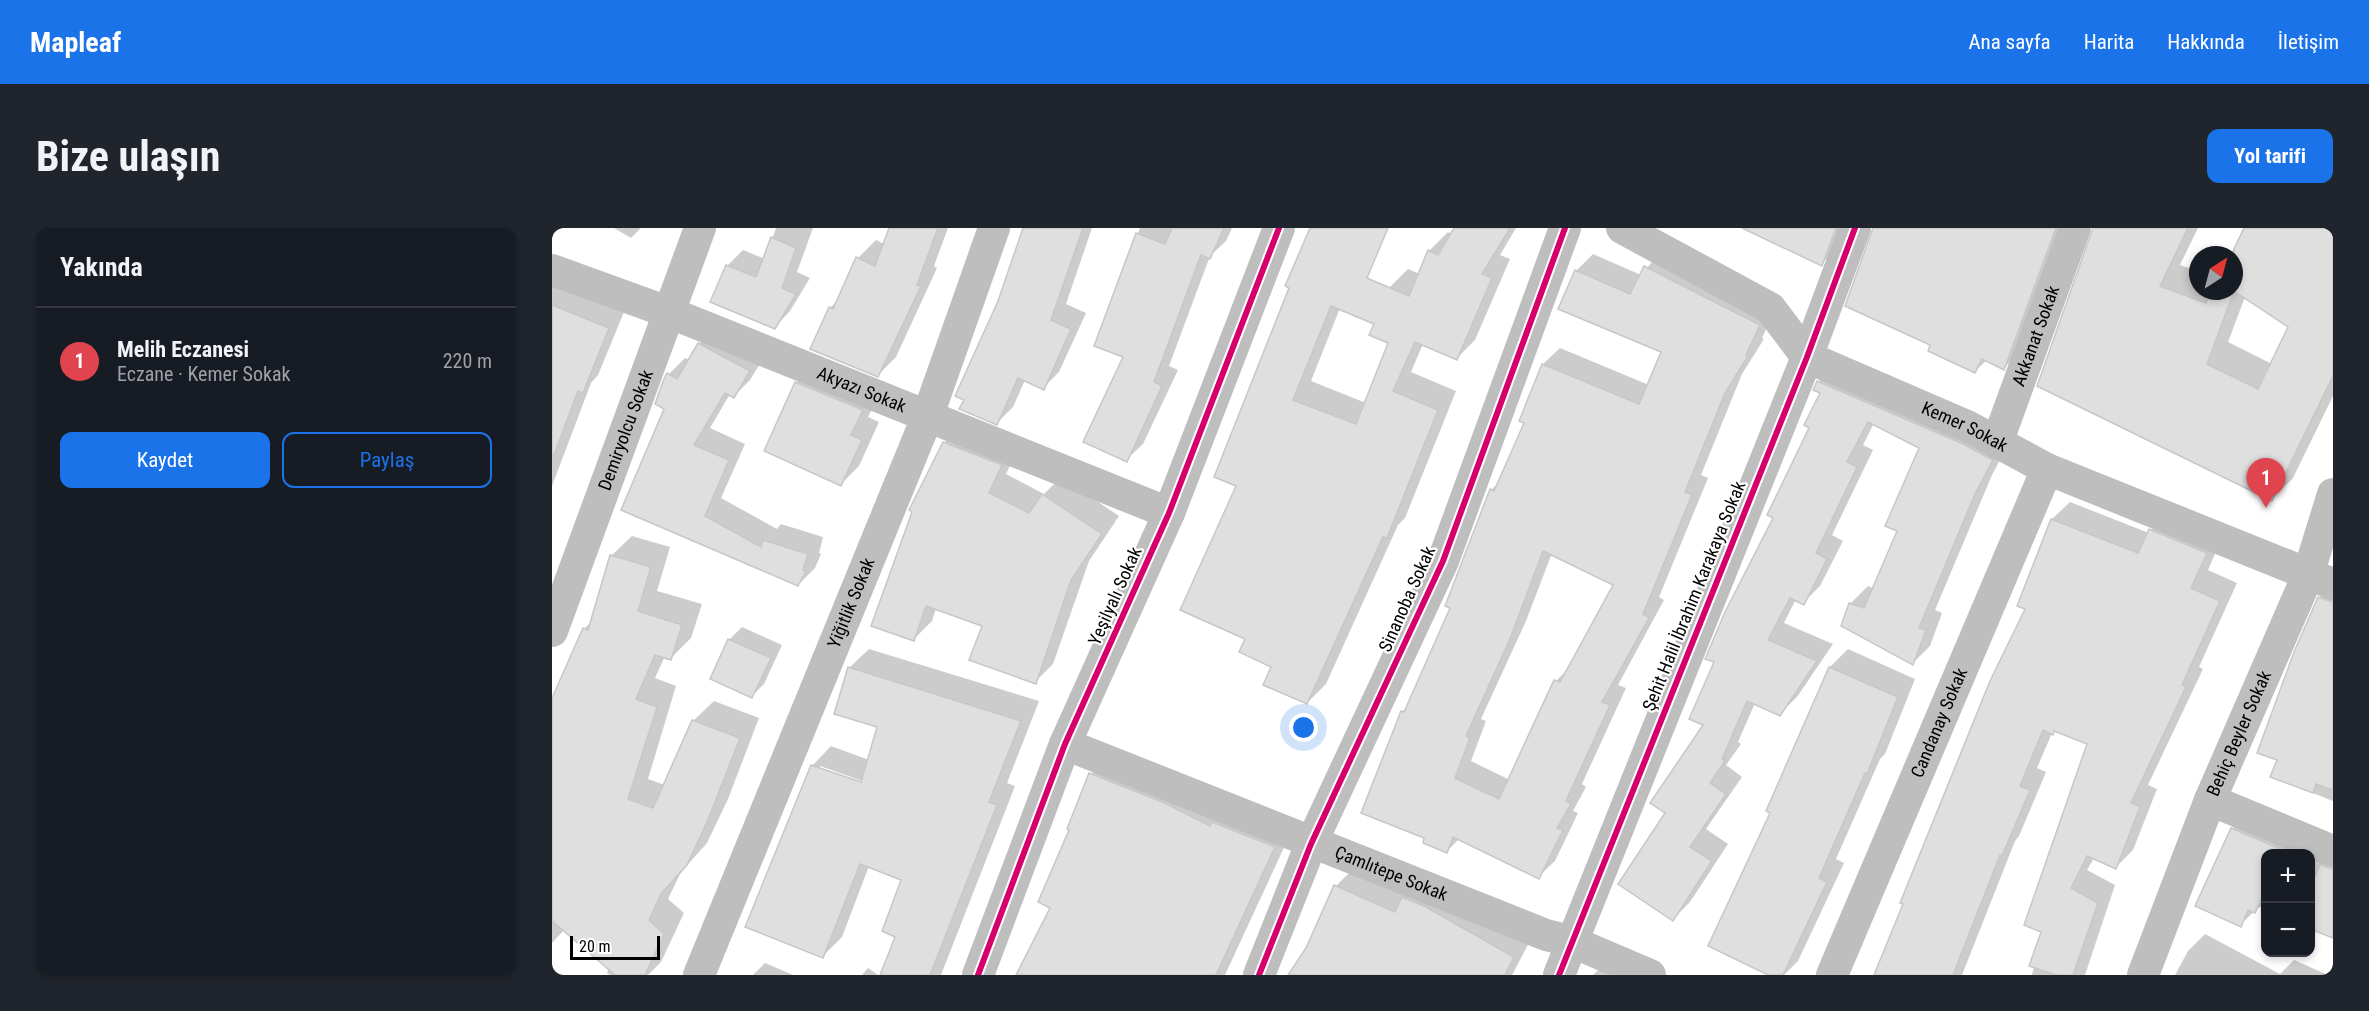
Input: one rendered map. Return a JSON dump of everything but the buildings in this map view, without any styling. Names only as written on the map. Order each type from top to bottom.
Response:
[{"type":"street","name":"Demiryolcu Sokak","points":[[552,632],[700,228]]},
{"type":"street","name":"Yiğitlik Sokak","points":[[699,975],[928,415],[994,228]]},
{"type":"street","name":"Yeşilyalı Sokak","points":[[978,975],[1065,744],[1169,513],[1279,228]]},
{"type":"street","name":"Sinanoba Sokak","points":[[1259,975],[1311,844],[1443,561],[1565,228]]},
{"type":"street","name":"Kemer Sokak","points":[[1622,228],[1770,308],[1807,357],[1969,427],[2047,469],[2321,579]]},
{"type":"street","name":"Şehit Halil İbrahim Karakaya Sokak","points":[[1559,975],[1570,941],[1807,357],[1856,228]]},
{"type":"street","name":"Akkanat Sokak","points":[[1997,443],[2075,228]]},
{"type":"street","name":"Akyazı Sokak","points":[[552,270],[668,312],[1169,513]]},
{"type":"street","name":"Candanay Sokak","points":[[1832,975],[2047,469]]},
{"type":"street","name":"Behiç Beyler Sokak","points":[[2143,975],[2210,800],[2321,579],[2333,494]]},
{"type":"street","name":"Çamlıtepe Sokak","points":[[1065,744],[1311,844],[1546,935],[1570,941],[1650,975]]},
{"type":"street","points":[[2210,800],[2333,851]]},
{"type":"cycle path","points":[[978,975],[1065,744],[1169,513],[1279,228]]},
{"type":"cycle path","points":[[1259,975],[1311,844],[1443,561],[1565,228]]},
{"type":"cycle path","points":[[1559,975],[1807,357],[1855,228]]},
{"type":"place","name":"Melih Eczanesi","points":[[2266,508]]}]
